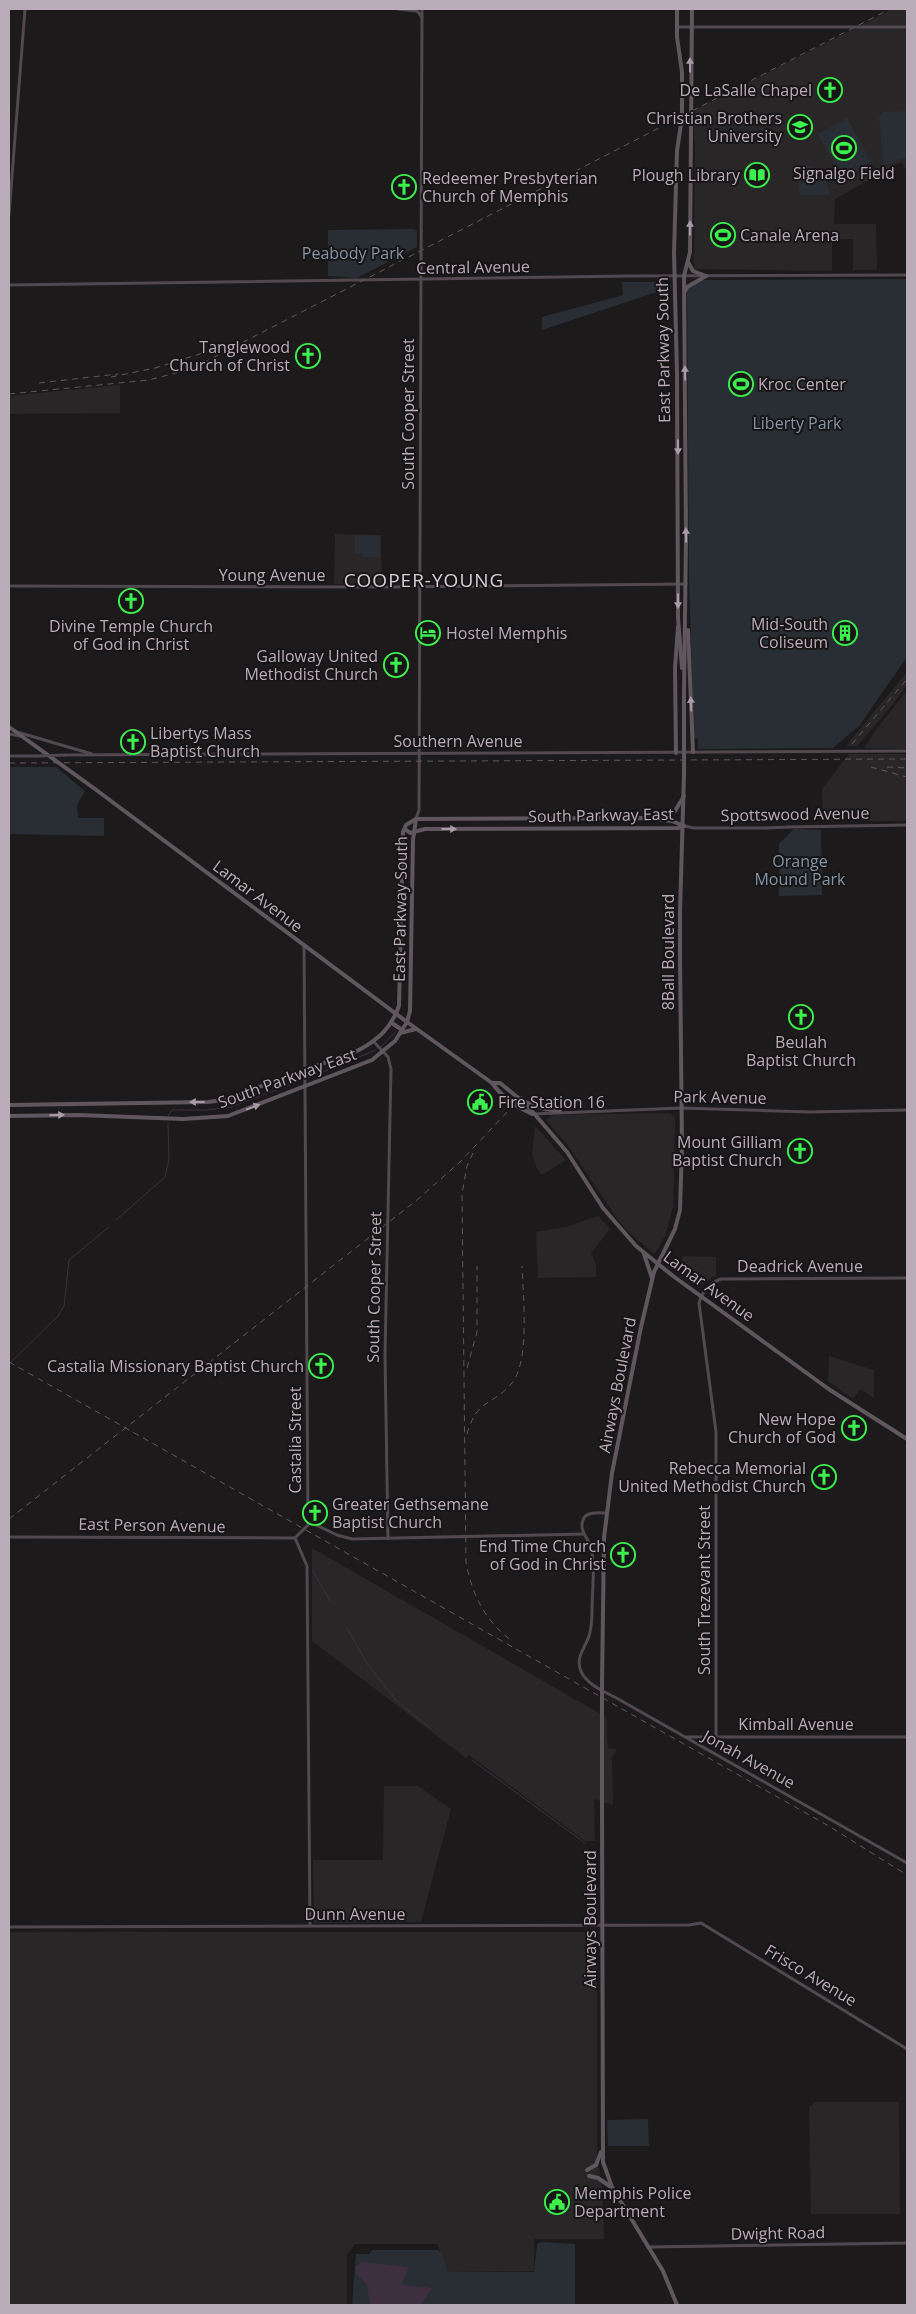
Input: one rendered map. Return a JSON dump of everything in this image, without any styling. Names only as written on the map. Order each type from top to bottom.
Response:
[{"type":"main road","name":"East Parkway South","points":[[677,9],[682,72],[682,108],[677,151],[674,276],[677,374],[678,618],[684,692]]},
{"type":"main road","name":"East Parkway South","points":[[684,826],[686,584],[684,276],[690,252],[692,9]]},
{"type":"main road","points":[[688,261],[691,269],[706,276]]},
{"type":"main road","points":[[684,296],[687,287],[706,276]]},
{"type":"main road","points":[[686,612],[693,752]]},
{"type":"main road","points":[[676,753],[675,668],[678,618]]},
{"type":"main road","name":"Lamar Avenue","points":[[9,727],[416,1029],[492,1083],[497,1090],[510,1100],[532,1114]]},
{"type":"main road","points":[[656,819],[675,810],[685,794]]},
{"type":"main road","name":"East Parkway South","points":[[396,1014],[400,985],[404,827],[416,819]]},
{"type":"main road","name":"East Parkway South","points":[[407,1022],[410,1011],[414,832],[416,819]]},
{"type":"main road","name":"South Parkway East","points":[[416,819],[656,819],[684,826]]},
{"type":"main road","points":[[576,819],[576,828]]},
{"type":"main road","name":"South Parkway East","points":[[414,832],[425,829],[678,828],[684,826]]},
{"type":"main road","name":"8Ball Boulevard","points":[[681,1108],[680,912],[684,826]]},
{"type":"main road","points":[[404,827],[407,833],[414,832]]},
{"type":"main road","name":"South Parkway East","points":[[9,1105],[208,1102],[224,1100],[374,1042],[392,1023],[396,1014]]},
{"type":"main road","name":"South Parkway East","points":[[9,1116],[218,1118],[244,1110],[372,1060],[384,1053],[407,1022]]},
{"type":"main road","points":[[392,1023],[401,1032],[416,1029]]},
{"type":"main road","name":"Lamar Avenue","points":[[492,1083],[500,1083],[521,1099],[532,1114],[567,1152],[604,1211],[625,1236],[644,1254],[852,1405],[907,1439]]},
{"type":"main road","points":[[521,1099],[544,1110],[560,1112]]},
{"type":"main road","points":[[657,1264],[675,1229],[680,1210],[681,1108]]},
{"type":"main road","points":[[644,1254],[653,1278],[664,1270]]},
{"type":"main road","name":"Airways Boulevard","points":[[657,1264],[612,1473],[606,1513],[602,1598],[602,2145],[603,2162],[612,2187],[663,2271],[677,2305]]},
{"type":"main road","points":[[587,2170],[599,2160],[602,2145]]},
{"type":"main road","points":[[589,2176],[598,2178],[612,2187]]},
{"type":"street","points":[[9,215],[26,9]]},
{"type":"street","points":[[398,9],[418,11],[423,17]]},
{"type":"street","name":"South Cooper Street","points":[[416,819],[419,810],[422,9]]},
{"type":"street","points":[[677,27],[907,27]]},
{"type":"street","name":"Central Avenue","points":[[9,285],[674,276],[907,275]]},
{"type":"street","name":"Young Avenue","points":[[9,586],[686,584]]},
{"type":"street","points":[[14,730],[96,755]]},
{"type":"street","points":[[9,734],[22,736]]},
{"type":"street","name":"Southern Avenue","points":[[9,756],[907,751]]},
{"type":"street","name":"Spottswood Avenue","points":[[684,826],[694,828],[766,828],[907,825]]},
{"type":"street","name":"Castalia Street","points":[[304,946],[308,1521]]},
{"type":"street","name":"South Cooper Street","points":[[374,1042],[388,1056],[390,1069],[385,1354],[388,1539]]},
{"type":"street","name":"Park Avenue","points":[[532,1114],[681,1108],[809,1112],[907,1110]]},
{"type":"street","name":"Deadrick Avenue","points":[[701,1296],[712,1283],[721,1279],[907,1278]]},
{"type":"street","name":"South Trezevant Street","points":[[701,1296],[700,1303],[716,1432],[716,1736]]},
{"type":"street","points":[[310,1926],[307,1566],[295,1538],[308,1525],[308,1521],[332,1533],[352,1539],[584,1534],[582,1522],[586,1516],[590,1513],[606,1513]]},
{"type":"street","name":"Jonah Avenue","points":[[584,1534],[592,1551],[592,1624],[578,1665],[581,1674],[595,1685],[907,1863]]},
{"type":"street","name":"East Person Avenue","points":[[9,1537],[295,1538]]},
{"type":"street","name":"Kimball Avenue","points":[[685,1737],[907,1737]]},
{"type":"street","name":"Dunn Avenue","points":[[9,1927],[689,1925],[701,1923]]},
{"type":"street","name":"Frisco Avenue","points":[[701,1923],[907,2049]]},
{"type":"street","name":"Dwight Road","points":[[650,2248],[907,2243]]},
{"type":"shaded area","name":"Christian Brothers University","points":[[893,9],[907,9],[907,171],[901,162],[835,199],[834,224],[876,224],[877,270],[853,270],[853,239],[832,239],[832,271],[694,269],[695,144],[692,111]]},
{"type":"shaded area","points":[[120,385],[120,413],[9,414],[9,396]]},
{"type":"shaded area","points":[[335,534],[381,535],[382,585],[334,584]]},
{"type":"shaded area","points":[[907,672],[907,685],[894,703],[857,746],[846,746]]},
{"type":"shaded area","points":[[905,693],[907,693],[907,749],[864,748],[876,730]]},
{"type":"shaded area","points":[[849,754],[907,754],[907,821],[823,821],[822,789]]},
{"type":"shaded area","points":[[668,1113],[674,1116],[675,1120],[673,1207],[665,1236],[656,1252],[653,1253],[618,1220],[567,1144],[546,1120],[551,1115]]},
{"type":"shaded area","points":[[535,1126],[566,1160],[542,1175],[537,1169],[532,1154]]},
{"type":"shaded area","points":[[598,1216],[610,1229],[591,1253],[596,1265],[596,1277],[538,1278],[536,1232],[566,1227]]},
{"type":"shaded area","points":[[682,1256],[716,1257],[716,1275],[703,1284],[689,1282],[683,1276]]},
{"type":"shaded area","points":[[829,1356],[874,1370],[874,1398],[860,1389],[853,1399],[828,1381]]},
{"type":"shaded area","points":[[312,1548],[606,1717],[608,1748],[617,1749],[612,1758],[613,1805],[594,1799],[595,1841],[585,1841],[469,1755],[466,1758],[312,1641]]},
{"type":"shaded area","points":[[384,1786],[418,1786],[451,1809],[421,1922],[314,1923],[313,1860],[383,1860]]},
{"type":"shaded area","points":[[9,1932],[593,1932],[597,1938],[597,2155],[602,2189],[604,2239],[534,2239],[534,2271],[448,2272],[437,2244],[355,2244],[347,2255],[347,2305],[9,2305]]},
{"type":"shaded area","points":[[815,2102],[899,2102],[900,2214],[811,2214],[809,2107]]},
{"type":"shaded area","points":[[362,2262],[409,2267],[402,2282],[403,2285],[432,2288],[421,2305],[370,2305],[367,2284],[356,2274],[355,2267]]},
{"type":"green space","points":[[907,111],[907,157],[883,166],[879,116],[882,112]]},
{"type":"green space","name":"Signalgo Field","points":[[847,118],[871,162],[842,178],[818,134]]},
{"type":"green space","points":[[799,164],[817,170],[825,177],[829,188],[829,195],[801,195],[799,193]]},
{"type":"green space","name":"Peabody Park","points":[[414,229],[417,231],[417,247],[357,278],[328,276],[328,230]]},
{"type":"green space","name":"Liberty Park","points":[[907,279],[907,657],[859,726],[833,748],[698,749],[698,739],[694,738],[689,579],[687,289],[700,280]]},
{"type":"green space","points":[[622,282],[669,282],[672,287],[542,330],[542,317],[623,295]]},
{"type":"green space","points":[[355,535],[380,536],[380,557],[363,557],[363,554],[355,553]]},
{"type":"green space","points":[[9,767],[56,767],[85,791],[77,805],[78,818],[104,818],[104,836],[9,834]]},
{"type":"green space","name":"Orange Mound Park","points":[[794,829],[821,830],[822,895],[779,896],[779,844]]},
{"type":"green space","points":[[648,2119],[649,2146],[608,2146],[607,2120]]},
{"type":"green space","points":[[542,2242],[575,2244],[575,2305],[352,2305],[356,2254],[369,2254],[373,2250],[438,2250],[442,2254],[448,2272],[534,2272],[537,2244]]},
{"type":"waterway","points":[[381,1047],[396,1031]]},
{"type":"waterway","points":[[308,1078],[376,1050]]},
{"type":"waterway","points":[[168,1116],[172,1110],[207,1110],[231,1107],[300,1081]]},
{"type":"waterway","points":[[116,1220],[165,1177],[169,1159],[168,1124]]},
{"type":"waterway","points":[[9,1364],[58,1316],[64,1306],[69,1260],[109,1227]]},
{"type":"waterway","points":[[313,1571],[330,1601]]},
{"type":"waterway","points":[[347,1628],[368,1665],[396,1700],[431,1729]]},
{"type":"waterway","points":[[472,1760],[585,1843]]},
{"type":"waterway","points":[[357,2258],[362,2262]]},
{"type":"railway","points":[[9,394],[149,380],[191,369],[890,9]]},
{"type":"railway","points":[[111,377],[155,368],[222,347]]},
{"type":"railway","points":[[39,383],[118,374]]},
{"type":"railway","points":[[852,744],[907,679]]},
{"type":"railway","points":[[9,763],[907,759]]},
{"type":"railway","points":[[871,767],[907,777]]},
{"type":"railway","points":[[887,767],[907,768]]},
{"type":"railway","points":[[9,1519],[417,1200],[460,1162],[525,1093]]},
{"type":"railway","points":[[473,1153],[467,1166],[462,1194],[466,1562],[472,1585],[481,1606],[494,1625],[512,1641]]},
{"type":"railway","points":[[467,1368],[477,1332],[477,1266]]},
{"type":"railway","points":[[467,1434],[471,1422],[481,1408],[505,1390],[518,1373],[524,1327],[522,1266]]},
{"type":"railway","points":[[9,1362],[827,1825],[907,1875]]},
{"type":"place","name":"De LaSalle Chapel","points":[[830,90]]},
{"type":"place","name":"Christian Brothers University","points":[[800,127]]},
{"type":"place","name":"Signalgo Field","points":[[844,148]]},
{"type":"place","name":"Plough Library","points":[[757,175]]},
{"type":"place","name":"Redeemer Presbyterian Church of Memphis","points":[[404,187]]},
{"type":"place","name":"Canale Arena","points":[[723,235]]},
{"type":"place","name":"Tanglewood Church of Christ","points":[[308,356]]},
{"type":"place","name":"Kroc Center","points":[[741,384]]},
{"type":"place","name":"Divine Temple Church of God in Christ","points":[[131,601]]},
{"type":"place","name":"Hostel Memphis","points":[[428,633]]},
{"type":"place","name":"Mid-South Coliseum","points":[[845,633]]},
{"type":"place","name":"Galloway United Methodist Church","points":[[396,665]]},
{"type":"place","name":"Libertys Mass Baptist Church","points":[[133,742]]},
{"type":"place","name":"Beulah Baptist Church","points":[[801,1017]]},
{"type":"place","name":"Fire Station 16","points":[[480,1102]]},
{"type":"place","name":"Mount Gilliam Baptist Church","points":[[800,1151]]},
{"type":"place","name":"Castalia Missionary Baptist Church","points":[[321,1366]]},
{"type":"place","name":"New Hope Church of God","points":[[854,1428]]},
{"type":"place","name":"Rebecca Memorial United Methodist Church","points":[[824,1477]]},
{"type":"place","name":"Greater Gethsemane Baptist Church","points":[[315,1513]]},
{"type":"place","name":"End Time Church of God in Christ","points":[[623,1555]]},
{"type":"place","name":"Memphis Police Department","points":[[557,2202]]},
{"type":"district","name":"COOPER-YOUNG","points":[[424,580]]}]
